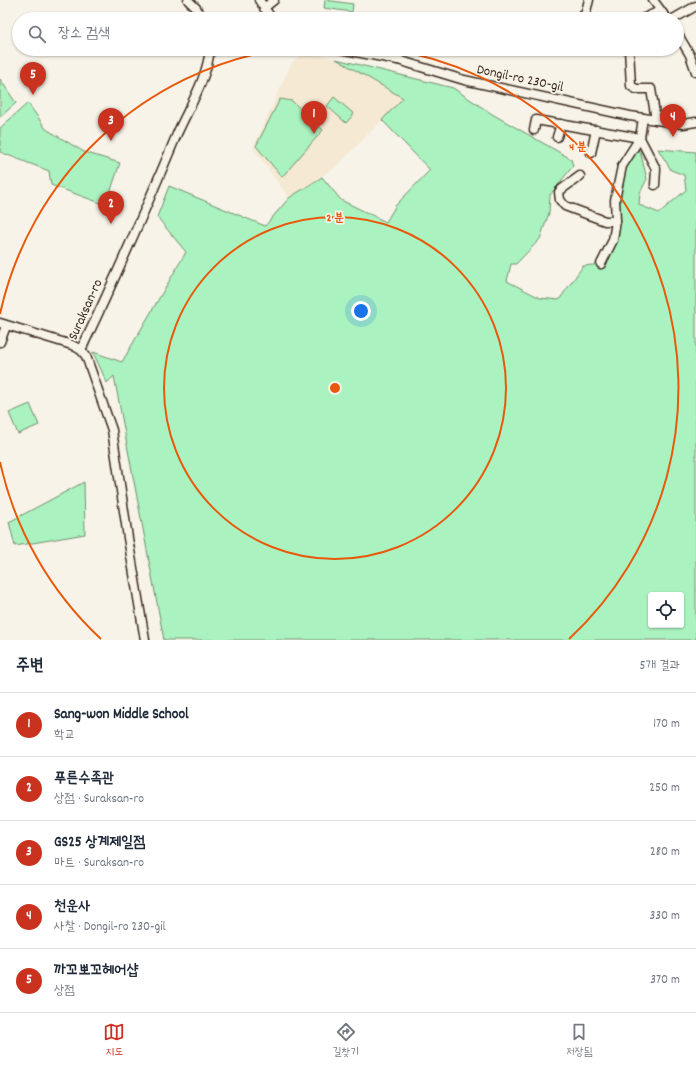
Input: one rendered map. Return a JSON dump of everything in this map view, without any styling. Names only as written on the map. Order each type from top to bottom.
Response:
[{"type":"street","points":[[188,0],[198,12]]},
{"type":"street","points":[[258,0],[267,12]]},
{"type":"street","points":[[264,8],[274,0]]},
{"type":"street","points":[[586,12],[589,0]]},
{"type":"street","points":[[653,0],[660,11]]},
{"type":"street","points":[[684,13],[696,6]]},
{"type":"street","points":[[684,45],[690,55],[696,72]]},
{"type":"street","name":"Suraksan-ro","points":[[145,640],[112,430],[86,356],[81,350],[195,95],[208,56]]},
{"type":"street","name":"Dongil-ro 230-gil","points":[[399,56],[464,80],[643,118],[683,124],[696,122]]},
{"type":"street","points":[[629,56],[630,86],[636,89],[651,89],[656,120]]},
{"type":"street","points":[[601,264],[614,240],[616,221],[615,200],[622,166],[640,138],[643,118]]},
{"type":"street","points":[[534,130],[536,120],[640,138]]},
{"type":"street","points":[[557,137],[561,124]]},
{"type":"street","points":[[591,153],[596,130]]},
{"type":"street","points":[[640,138],[656,168],[655,185]]},
{"type":"street","points":[[580,176],[558,192],[560,200],[565,206],[605,221],[616,221]]},
{"type":"street","points":[[0,342],[3,324],[72,345],[81,350]]},
{"type":"shaded area","points":[[300,56],[325,56],[336,59],[403,99],[337,166],[289,198],[253,148],[292,62]]},
{"type":"green space","points":[[325,0],[353,4],[352,12],[324,8]]},
{"type":"green space","points":[[336,59],[453,88],[492,114],[571,159],[573,166],[550,195],[549,213],[540,239],[516,264],[511,264],[507,281],[540,298],[559,300],[583,266],[601,264],[618,229],[618,192],[630,149],[640,151],[647,179],[640,193],[639,205],[659,213],[686,190],[684,175],[671,170],[658,149],[696,152],[696,640],[164,640],[114,376],[107,383],[93,352],[122,362],[186,252],[157,217],[169,186],[265,226],[289,198],[322,177],[341,200],[386,222],[396,205],[430,170],[382,120],[403,98]]},
{"type":"green space","points":[[0,79],[16,103],[0,117]]},
{"type":"green space","points":[[334,97],[354,114],[346,123],[327,106]]},
{"type":"green space","points":[[280,99],[292,101],[323,130],[282,177],[256,146]]},
{"type":"green space","points":[[28,103],[46,129],[84,152],[120,163],[106,205],[51,185],[49,171],[0,152],[0,128]]},
{"type":"green space","points":[[30,404],[39,425],[18,434],[9,413]]},
{"type":"green space","points":[[84,482],[85,534],[15,546],[9,522]]},
{"type":"place","name":"까꼬뽀꼬헤어샵","points":[[33,95]]},
{"type":"place","name":"Sang-won Middle School","points":[[314,134]]},
{"type":"place","name":"천운사","points":[[673,137]]},
{"type":"place","name":"GS25 상계제일점","points":[[111,141]]},
{"type":"place","name":"푸른수족관","points":[[111,224]]}]
